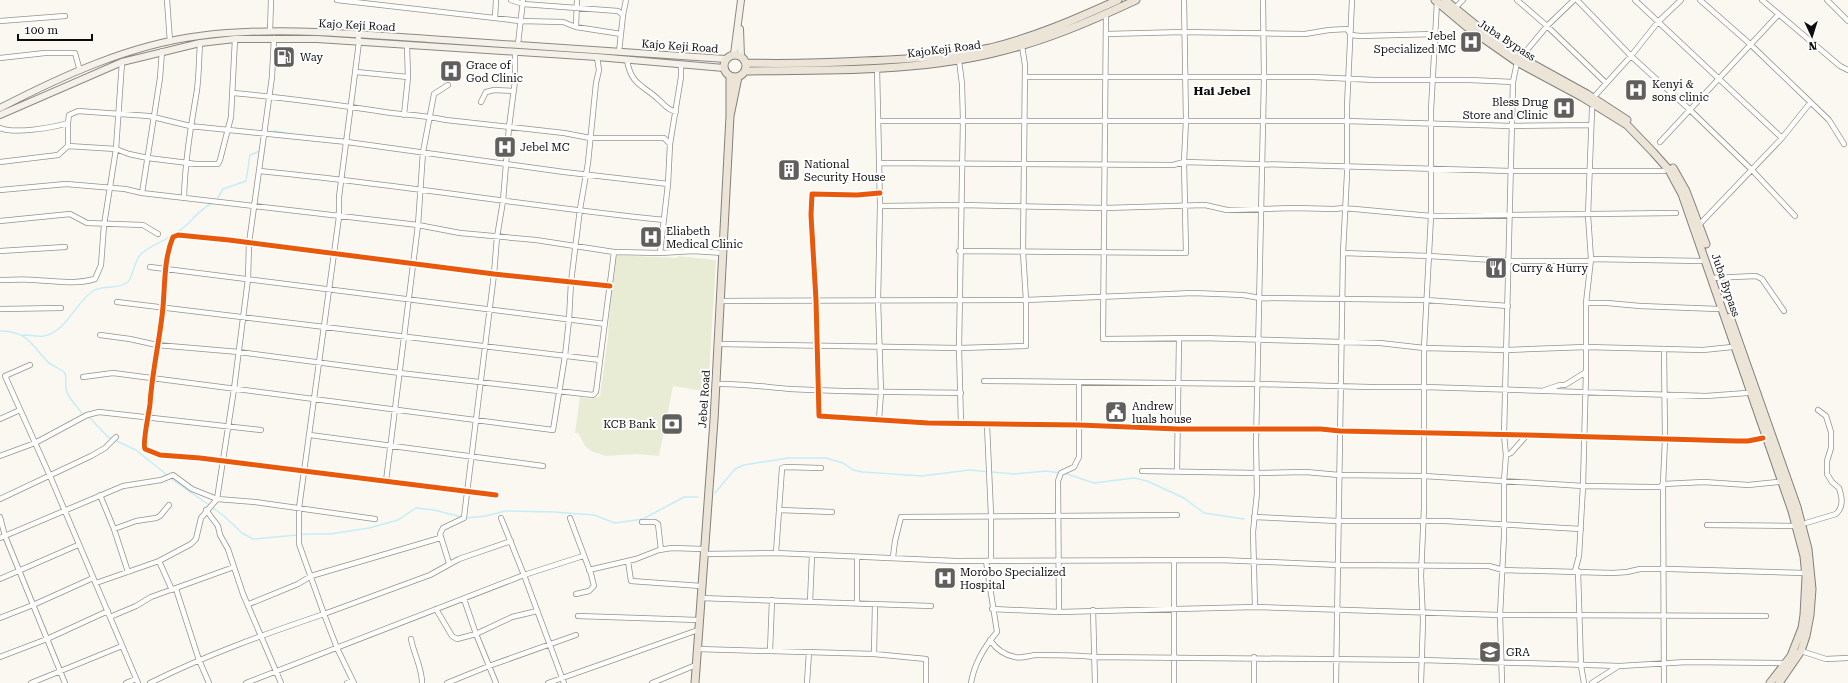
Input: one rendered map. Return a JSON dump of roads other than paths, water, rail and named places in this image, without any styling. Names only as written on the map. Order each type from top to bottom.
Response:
[{"type":"main road","points":[[734,54],[741,0]]},
{"type":"main road","name":"KajoKeji Road","points":[[746,63],[808,63],[909,59],[963,53],[990,48],[1044,32],[1118,0]]},
{"type":"main road","name":"KajoKeji Road","points":[[745,71],[877,68],[959,60],[1022,46],[1106,14],[1136,0]]},
{"type":"main road","name":"Juba Bypass","points":[[1439,1],[1453,11],[1488,43],[1582,97],[1627,125],[1669,170],[1682,194],[1797,507],[1808,549],[1812,589],[1810,615],[1806,636],[1801,651],[1779,683]]},
{"type":"main road","points":[[740,14],[741,56],[746,63],[745,71],[738,77],[730,76],[724,68],[726,59],[734,54],[741,56]]},
{"type":"main road","name":"Kajo Keji Road","points":[[0,108],[94,65],[151,46],[199,36],[270,32],[358,34],[726,59]]},
{"type":"main road","name":"Kajo Keji Road","points":[[0,115],[122,62],[200,43],[235,39],[274,38],[359,42],[596,57],[724,68]]},
{"type":"main road","name":"Juba Bypass","points":[[1518,60],[1593,98],[1629,121],[1663,156],[1686,191],[1696,229],[1712,278],[1792,511],[1804,556],[1806,598],[1802,628],[1791,656],[1770,683]]},
{"type":"main road","name":"Jebel Road","points":[[694,683],[719,344],[730,116],[730,76]]},
{"type":"main road","name":"Jebel Road","points":[[730,116],[738,77]]},
{"type":"street","points":[[167,0],[170,42]]},
{"type":"street","points":[[270,32],[271,0]]},
{"type":"street","points":[[337,0],[520,21],[563,22],[576,27],[621,34]]},
{"type":"street","points":[[494,18],[496,0]]},
{"type":"street","points":[[511,0],[618,11],[622,15]]},
{"type":"street","points":[[576,0],[576,27]]},
{"type":"street","points":[[619,52],[622,15],[626,0]]},
{"type":"street","points":[[959,251],[1105,253],[1186,252],[1184,162],[1186,77],[1183,32],[1184,0]]},
{"type":"street","points":[[1255,607],[1254,517],[1257,473],[1258,340],[1264,78],[1263,0]]},
{"type":"street","points":[[1336,683],[1341,342],[1344,208],[1347,166],[1346,121],[1352,0]]},
{"type":"street","points":[[1453,11],[1463,0]]},
{"type":"street","points":[[1517,0],[1547,26],[1606,83]]},
{"type":"street","points":[[1502,683],[1500,615],[1506,455],[1504,435],[1513,82],[1518,60],[1547,26],[1574,0]]},
{"type":"street","points":[[1577,0],[1631,56],[1752,170],[1795,216]]},
{"type":"street","points":[[1635,0],[1719,77],[1782,138]]},
{"type":"street","points":[[1593,98],[1631,56],[1658,22],[1681,0]]},
{"type":"street","points":[[1700,0],[1750,44],[1829,120],[1844,144]]},
{"type":"street","points":[[1762,0],[1840,66],[1848,70]]},
{"type":"street","points":[[1827,0],[1848,21]]},
{"type":"street","points":[[1421,683],[1423,612],[1421,565],[1425,434],[1424,348],[1431,216],[1431,124],[1435,34],[1439,1]]},
{"type":"street","points":[[518,44],[523,2]]},
{"type":"street","points":[[1106,14],[1104,339],[1258,340],[1380,343],[1424,348],[1507,350],[1586,347],[1703,350],[1732,347]]},
{"type":"street","points":[[1660,142],[1689,109],[1778,15]]},
{"type":"street","points":[[0,21],[65,16]]},
{"type":"street","points":[[1107,34],[1183,32],[1304,34],[1347,29],[1351,35]]},
{"type":"street","points":[[347,683],[353,682],[337,648],[299,544],[299,508],[339,217],[339,197],[356,72],[359,42],[358,34]]},
{"type":"street","points":[[1351,35],[1435,34]]},
{"type":"street","points":[[96,584],[159,561],[192,544],[196,539],[206,510],[217,500],[239,352],[248,279],[249,243],[270,97],[274,38]]},
{"type":"street","points":[[0,162],[58,155],[68,146],[116,149],[129,154],[148,158],[196,164],[218,164],[231,117],[235,39]]},
{"type":"street","points":[[184,198],[185,172],[190,126],[197,88],[200,43]]},
{"type":"street","points":[[404,115],[408,77],[407,46]]},
{"type":"street","points":[[719,344],[959,348],[1026,346],[1026,300],[1023,252],[1025,207],[1025,65],[1022,46]]},
{"type":"street","points":[[0,58],[45,53],[75,52],[80,71]]},
{"type":"street","points":[[142,193],[162,52]]},
{"type":"street","points":[[449,563],[440,538],[441,529],[464,518],[494,274],[496,237],[503,201],[505,164],[515,81],[515,52]]},
{"type":"street","points":[[84,377],[109,373],[476,419],[552,431],[560,392],[565,356],[571,282],[586,173],[596,83],[599,70],[596,57]]},
{"type":"street","points":[[627,60],[629,70],[642,88],[659,100],[666,108],[676,112]]},
{"type":"street","points":[[959,60],[962,84],[963,120],[959,251],[961,424]]},
{"type":"street","points":[[0,280],[34,279],[63,283],[95,279],[98,274],[101,265],[104,225],[111,188],[112,168],[120,114],[122,62]]},
{"type":"street","points":[[660,254],[668,184],[670,144],[681,77],[681,64]]},
{"type":"street","points":[[94,65],[95,73]]},
{"type":"street","points":[[877,68],[879,121],[878,163],[880,193],[878,300],[881,392],[879,420]]},
{"type":"street","points":[[356,72],[408,77]]},
{"type":"street","points":[[1025,77],[1313,77],[1398,81],[1433,80],[1513,82]]},
{"type":"street","points":[[386,482],[392,446],[410,300],[418,225],[423,152],[434,94],[448,85]]},
{"type":"street","points":[[481,102],[486,92],[494,90],[513,91]]},
{"type":"street","points":[[233,94],[351,106],[404,115],[430,116],[446,120],[572,134],[590,138],[664,138],[670,144]]},
{"type":"street","points":[[1696,229],[1782,138],[1810,103]]},
{"type":"street","points":[[1584,683],[1581,666],[1580,603],[1577,571],[1583,486],[1586,393],[1586,303],[1590,260],[1588,215],[1592,109]]},
{"type":"street","points":[[68,146],[69,115],[78,111],[149,116],[190,126],[347,142],[505,164],[668,184]]},
{"type":"street","points":[[879,121],[1186,120],[1346,121],[1511,126],[1591,125]]},
{"type":"street","points":[[0,128],[11,131],[56,126],[68,123]]},
{"type":"street","points":[[878,163],[1104,164],[1173,166],[1184,162],[1510,171],[1664,170]]},
{"type":"street","points":[[260,170],[664,220]]},
{"type":"street","points":[[0,190],[66,184],[111,188],[339,217],[418,225],[460,233],[536,240],[614,252],[660,254],[693,251],[724,253]]},
{"type":"street","points":[[880,193],[857,195],[812,194],[818,416],[961,424],[1079,425],[1178,429],[1321,429],[1340,432],[1584,436],[1748,442],[1763,438]]},
{"type":"street","points":[[880,206],[961,205],[1105,208],[1208,206],[1227,210],[1261,208],[1344,208],[1431,216],[1676,213]]},
{"type":"street","points":[[0,221],[70,214],[83,222],[104,225],[143,226],[158,234]]},
{"type":"street","points":[[496,495],[467,490],[386,482],[223,461],[160,455],[145,449],[144,439],[149,417],[152,378],[163,307],[166,269],[172,239],[175,236],[249,243],[494,274],[610,286]]},
{"type":"street","points":[[0,251],[64,247]]},
{"type":"street","points":[[100,334],[157,345],[239,352],[481,383],[590,395],[595,394],[614,252]]},
{"type":"street","points":[[1343,253],[1509,261],[1701,261]]},
{"type":"street","points":[[150,267],[605,324]]},
{"type":"street","points":[[1712,278],[1756,276],[1762,279],[1784,311]]},
{"type":"street","points":[[721,301],[1026,300],[1104,298],[1193,293],[1243,295],[1260,298],[1426,300],[1508,306]]},
{"type":"street","points":[[117,302],[600,360]]},
{"type":"street","points":[[1586,303],[1718,309]]},
{"type":"street","points":[[0,309],[61,308]]},
{"type":"street","points":[[1177,472],[1179,339]]},
{"type":"street","points":[[1664,350],[1664,683]]},
{"type":"street","points":[[30,365],[5,376],[50,476],[137,681],[126,683]]},
{"type":"street","points":[[1543,391],[1564,385],[1586,372]]},
{"type":"street","points":[[984,381],[1425,387],[1706,396],[1747,393]]},
{"type":"street","points":[[1059,612],[1057,516],[1058,481],[1061,473],[1074,468],[1079,457],[1079,382]]},
{"type":"street","points":[[716,384],[738,383],[789,389],[961,393]]},
{"type":"street","points":[[0,419],[20,410]]},
{"type":"street","points":[[1806,523],[1836,514],[1840,511],[1842,504],[1839,488],[1832,482],[1827,474],[1827,461],[1831,448],[1831,432],[1826,416],[1818,410]]},
{"type":"street","points":[[0,456],[35,443],[94,413],[102,411],[261,430]]},
{"type":"street","points":[[971,683],[975,667],[990,640],[997,632],[992,609],[988,561],[991,516],[987,424]]},
{"type":"street","points":[[310,435],[544,466]]},
{"type":"street","points":[[1506,455],[1511,453],[1527,435]]},
{"type":"street","points":[[0,499],[91,456],[105,448],[115,438]]},
{"type":"street","points":[[776,554],[782,468],[821,468]]},
{"type":"street","points":[[1142,471],[1257,473],[1299,472],[1339,475],[1424,476],[1583,486],[1660,487],[1663,484],[1704,482],[1754,484],[1778,482]]},
{"type":"street","points":[[2,537],[123,486],[161,480],[173,475],[192,488],[217,500],[299,508],[375,519]]},
{"type":"street","points":[[100,495],[114,529],[128,572]]},
{"type":"street","points":[[114,529],[136,521],[156,518],[160,516],[169,505]]},
{"type":"street","points":[[206,510],[217,523],[220,535],[234,567],[243,594],[249,604],[281,683]]},
{"type":"street","points":[[779,510],[832,512]]},
{"type":"street","points":[[893,557],[901,517],[1177,515]]},
{"type":"street","points":[[0,517],[2,537],[19,571],[65,683]]},
{"type":"street","points":[[1254,517],[1338,521],[1503,524],[1581,529]]},
{"type":"street","points":[[501,518],[564,683]]},
{"type":"street","points":[[570,518],[594,586],[589,591],[576,594]]},
{"type":"street","points":[[642,522],[655,522],[658,524],[661,550]]},
{"type":"street","points":[[1707,525],[1795,526]]},
{"type":"street","points":[[249,604],[298,584],[311,576],[440,538]]},
{"type":"street","points":[[150,683],[199,660],[275,630],[324,614],[430,575],[449,563],[511,541]]},
{"type":"street","points":[[0,579],[78,545]]},
{"type":"street","points":[[589,570],[628,561],[672,548],[703,552],[988,561],[1174,560],[1338,565],[1489,566],[1502,570],[1620,573],[1640,569],[1664,569],[1804,573]]},
{"type":"street","points":[[810,602],[812,555]]},
{"type":"street","points":[[246,683],[464,599],[488,588],[583,556]]},
{"type":"street","points":[[857,557],[857,603]]},
{"type":"street","points":[[1174,560],[1174,683]]},
{"type":"street","points":[[159,561],[173,589],[209,683]]},
{"type":"street","points":[[628,561],[631,581],[701,586]]},
{"type":"street","points":[[110,617],[136,606],[151,597],[234,567]]},
{"type":"street","points":[[0,618],[93,578]]},
{"type":"street","points":[[159,590],[163,591],[173,589]]},
{"type":"street","points":[[700,598],[931,606]]},
{"type":"street","points":[[464,599],[476,634],[496,683]]},
{"type":"street","points":[[770,651],[772,600]]},
{"type":"street","points":[[874,654],[875,604]]},
{"type":"street","points":[[992,609],[1059,612],[1255,607],[1500,615],[1766,616]]},
{"type":"street","points":[[436,609],[452,636],[457,639],[476,634],[512,617],[537,611]]},
{"type":"street","points":[[1093,610],[1095,683]]},
{"type":"street","points":[[0,657],[48,639],[108,611]]},
{"type":"street","points":[[578,616],[698,620]]},
{"type":"street","points":[[548,683],[698,630]]},
{"type":"street","points":[[447,683],[489,666],[576,635]]},
{"type":"street","points":[[411,639],[417,661],[422,671],[422,683]]},
{"type":"street","points":[[990,640],[996,649],[1015,657],[1058,655],[1094,657],[1336,658],[1502,662],[1581,666],[1620,666],[1665,663],[1785,662]]},
{"type":"street","points":[[31,683],[122,646]]},
{"type":"street","points":[[697,649],[874,654],[926,659],[926,683]]},
{"type":"street","points":[[1801,651],[1826,659],[1848,658]]},
{"type":"street","points":[[808,683],[809,652]]},
{"type":"street","points":[[1254,657],[1254,683]]},
{"type":"street","points":[[652,683],[696,665]]},
{"type":"street","points":[[1592,683],[1611,670],[1620,666]]},
{"type":"waterway","points":[[269,133],[275,131],[291,134]]},
{"type":"waterway","points":[[216,201],[223,189],[246,181],[250,155],[260,151]]},
{"type":"waterway","points":[[176,233],[186,226],[203,209],[213,203]]},
{"type":"waterway","points":[[23,335],[44,336],[59,329],[81,302],[93,291],[101,288],[120,286],[128,282],[140,255],[171,236]]},
{"type":"waterway","points":[[0,331],[16,333],[23,336],[49,363],[65,373],[67,393],[84,415]]},
{"type":"waterway","points":[[88,416],[108,437],[136,450],[167,475]]},
{"type":"waterway","points":[[715,493],[735,469],[744,465],[788,458],[826,458],[843,463],[853,470],[863,472],[922,476],[969,470],[1014,474],[1046,471],[1060,473]]},
{"type":"waterway","points":[[1064,473],[1094,483],[1134,478],[1147,481],[1184,498],[1204,513],[1244,519]]},
{"type":"waterway","points":[[170,478],[209,505]]},
{"type":"waterway","points":[[465,518],[486,516],[505,511],[554,512],[594,515],[615,523],[643,519],[684,497],[698,497]]},
{"type":"waterway","points":[[213,508],[242,533],[253,539],[308,534],[330,534],[369,528],[398,520],[416,508],[434,510],[462,517]]},
{"type":"place","name":"Jebel Specialized MC","points":[[1471,42]]},
{"type":"place","name":"Way","points":[[284,57]]},
{"type":"place","name":"Grace of God Clinic","points":[[451,71]]},
{"type":"place","name":"Kenyi & sons clinic","points":[[1636,90]]},
{"type":"place","name":"Bless Drug Store and Clinic","points":[[1564,108]]},
{"type":"place","name":"Jebel MC","points":[[505,147]]},
{"type":"place","name":"National Security House","points":[[789,170]]},
{"type":"place","name":"Eliabeth Medical Clinic","points":[[651,237]]},
{"type":"place","name":"Curry & Hurry","points":[[1496,268]]},
{"type":"place","name":"Andrew luals house","points":[[1116,412]]},
{"type":"place","name":"KCB Bank","points":[[672,424]]},
{"type":"place","name":"Morobo Specialized Hospital","points":[[945,578]]},
{"type":"place","name":"GRA","points":[[1490,652]]},
{"type":"district","name":"Hai Jebel","points":[[1222,91]]}]
